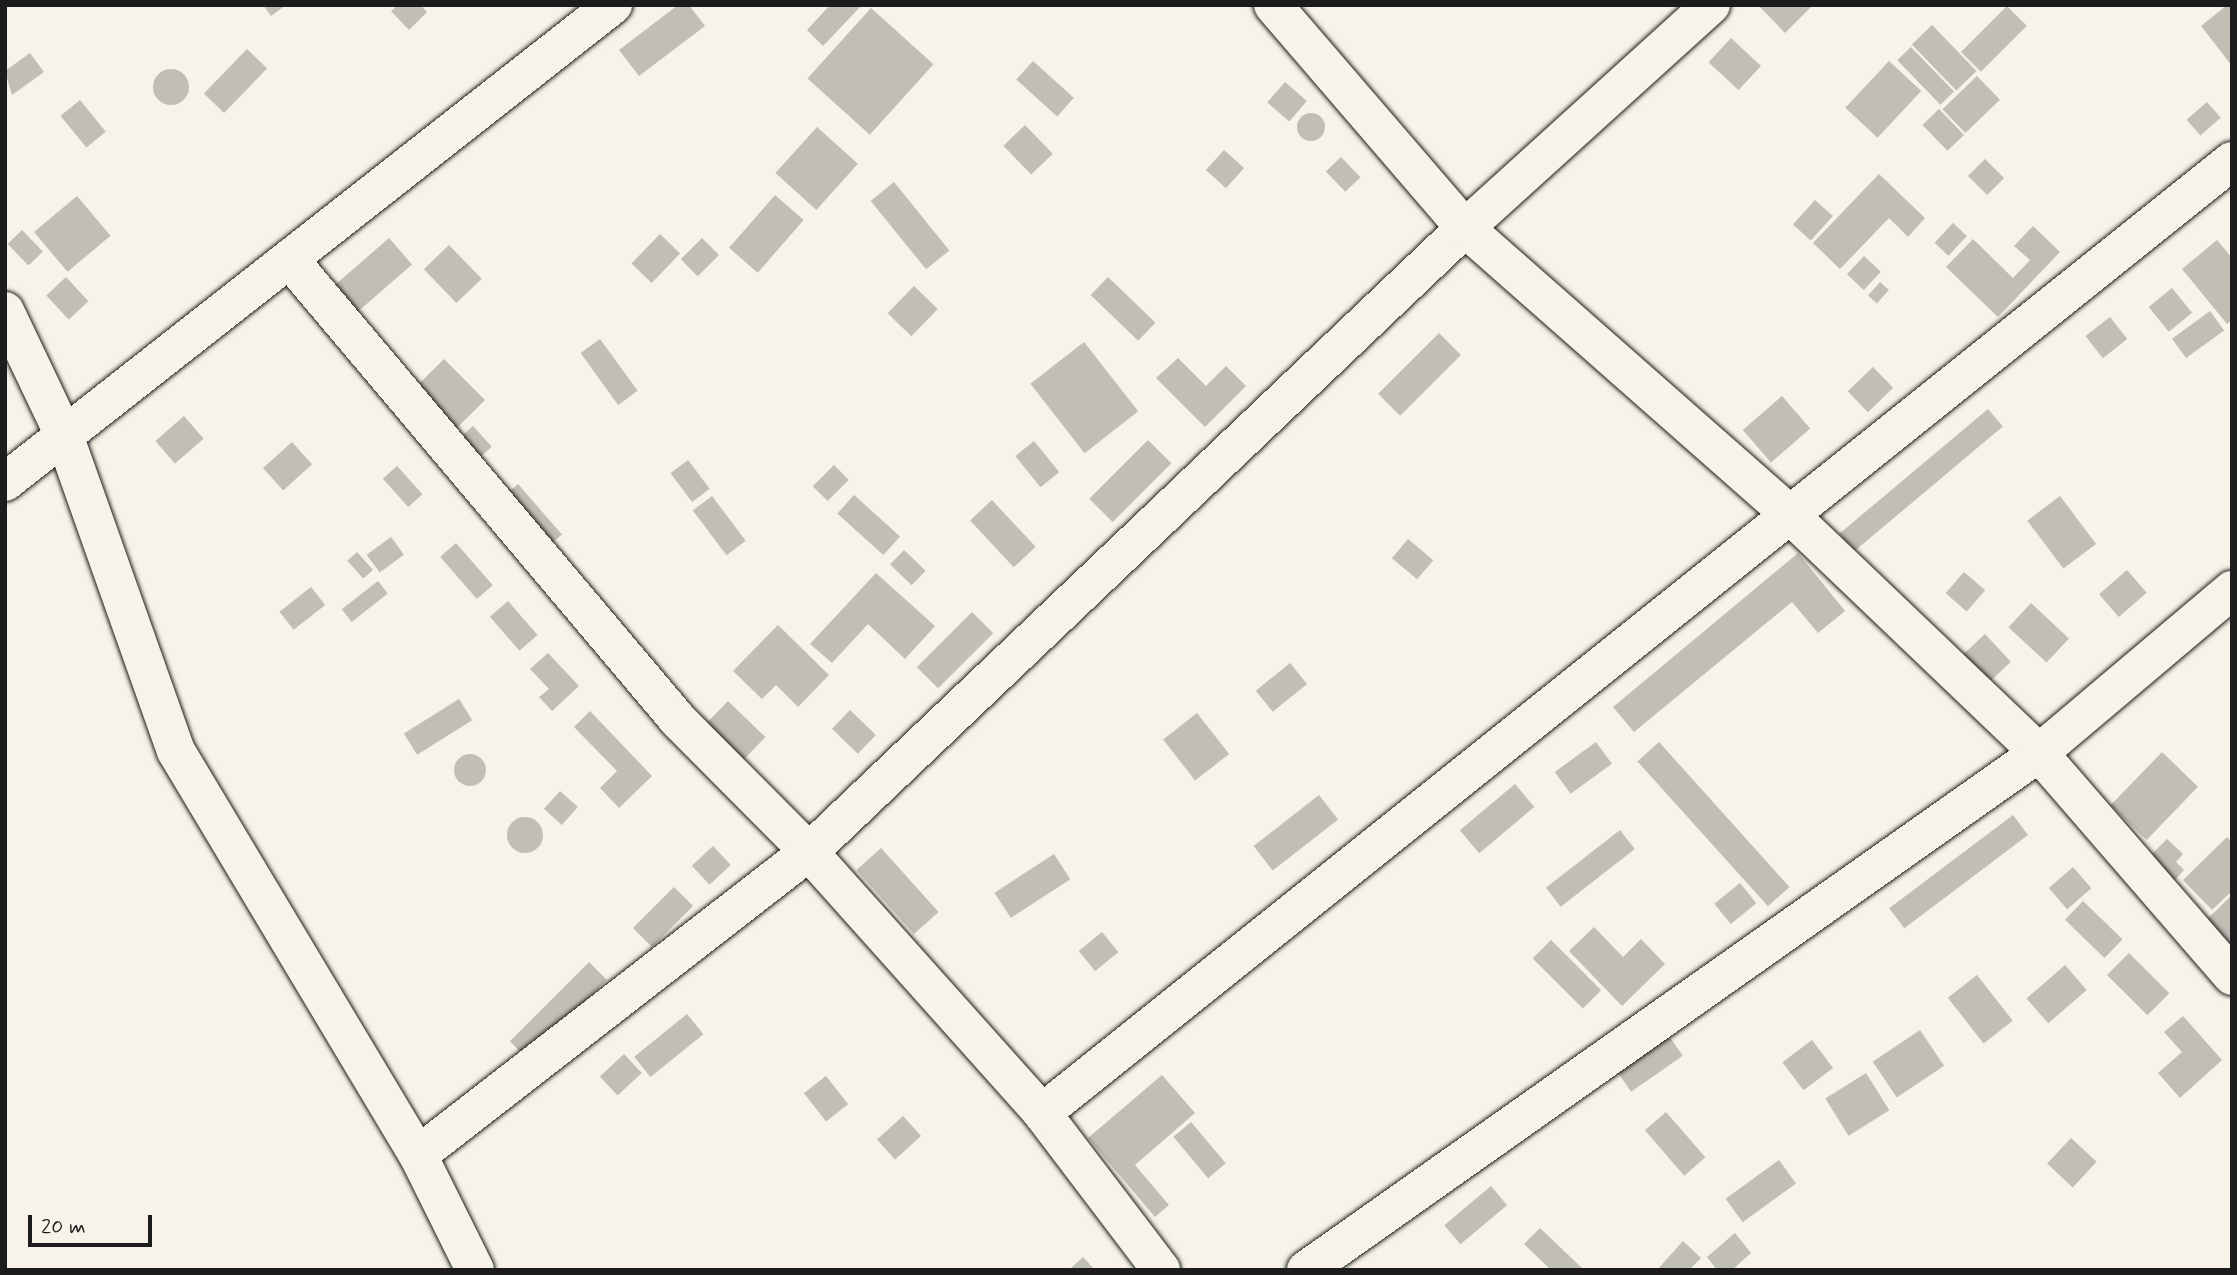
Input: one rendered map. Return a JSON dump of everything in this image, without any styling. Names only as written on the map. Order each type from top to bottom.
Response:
[{"type":"street","points":[[5,482],[613,5]]},
{"type":"street","points":[[1273,5],[1465,228],[1790,515],[2039,753],[2232,976]]},
{"type":"street","points":[[418,1156],[809,852],[1465,228],[1711,5]]},
{"type":"street","points":[[1042,1113],[2232,161]]},
{"type":"street","points":[[289,259],[678,720],[809,852],[1042,1113],[1161,1270]]},
{"type":"street","points":[[5,311],[64,435],[176,751],[418,1156],[475,1270]]},
{"type":"street","points":[[1306,1270],[2039,753],[2232,590]]},
{"type":"building","points":[[263,5],[286,5],[271,16]]},
{"type":"building","points":[[398,5],[421,5],[427,12],[409,30],[391,11]]},
{"type":"building","points":[[678,5],[689,5],[705,26],[639,76],[619,50]]},
{"type":"building","points":[[830,5],[862,5],[823,46],[807,30]]},
{"type":"building","points":[[1758,5],[1813,5],[1785,33]]},
{"type":"building","points":[[2227,5],[2232,5],[2232,66],[2201,26]]},
{"type":"building","points":[[2007,6],[2027,26],[1981,72],[1961,52]]},
{"type":"building","points":[[871,8],[933,64],[870,135],[807,79]]},
{"type":"building","points":[[1932,25],[1976,71],[1956,90],[1912,44]]},
{"type":"building","points":[[1731,38],[1761,66],[1738,90],[1708,62]]},
{"type":"building","points":[[1911,47],[1954,92],[1940,105],[1897,60]]},
{"type":"building","points":[[247,49],[267,68],[224,113],[204,94]]},
{"type":"building","points":[[30,53],[44,72],[12,95],[5,71]]},
{"type":"building","points":[[1033,61],[1074,98],[1057,116],[1016,80]]},
{"type":"building","points":[[1889,61],[1921,91],[1878,138],[1845,108]]},
{"type":"building","points":[[171,69],[183,75],[189,87],[183,99],[171,105],[159,99],[153,87],[159,75]]},
{"type":"building","points":[[1977,76],[2000,100],[1965,133],[1942,109]]},
{"type":"building","points":[[1285,82],[1307,101],[1289,121],[1267,102]]},
{"type":"building","points":[[80,100],[106,132],[86,148],[61,116]]},
{"type":"building","points":[[2207,102],[2221,118],[2200,136],[2187,120]]},
{"type":"building","points":[[1939,109],[1964,135],[1947,151],[1922,125]]},
{"type":"building","points":[[1311,113],[1321,117],[1325,127],[1321,137],[1311,141],[1301,137],[1297,127],[1301,117]]},
{"type":"building","points":[[1025,125],[1053,154],[1031,175],[1003,146]]},
{"type":"building","points":[[817,127],[858,164],[816,210],[776,173]]},
{"type":"building","points":[[1224,150],[1244,168],[1226,188],[1206,170]]},
{"type":"building","points":[[1341,157],[1360,177],[1345,192],[1326,172]]},
{"type":"building","points":[[1985,159],[2004,178],[1987,195],[1968,176]]},
{"type":"building","points":[[1879,174],[1925,218],[1908,237],[1889,218],[1840,269],[1813,243]]},
{"type":"building","points":[[894,182],[949,250],[926,269],[871,201]]},
{"type":"building","points":[[775,195],[804,220],[758,273],[729,248]]},
{"type":"building","points":[[77,196],[110,236],[68,272],[34,232]]},
{"type":"building","points":[[1815,200],[1833,216],[1811,241],[1793,225]]},
{"type":"building","points":[[1953,223],[1967,236],[1948,256],[1935,243]]},
{"type":"building","points":[[2033,226],[2060,252],[1998,317],[1946,267],[1973,239],[2013,278],[2030,260],[2014,246]]},
{"type":"building","points":[[22,230],[43,252],[28,265],[8,244]]},
{"type":"building","points":[[660,234],[680,253],[652,283],[632,263]]},
{"type":"building","points":[[389,238],[412,264],[358,312],[335,285]]},
{"type":"building","points":[[702,238],[719,255],[698,276],[681,259]]},
{"type":"building","points":[[2217,240],[2232,258],[2232,320],[2227,324],[2182,269]]},
{"type":"building","points":[[449,245],[482,279],[456,303],[424,269]]},
{"type":"building","points":[[1864,256],[1881,272],[1864,290],[1847,274]]},
{"type":"building","points":[[66,277],[89,301],[69,320],[46,295]]},
{"type":"building","points":[[1108,277],[1155,323],[1138,341],[1091,295]]},
{"type":"building","points":[[1880,282],[1889,290],[1877,303],[1868,295]]},
{"type":"building","points":[[914,286],[938,309],[911,336],[888,313]]},
{"type":"building","points":[[2172,288],[2192,313],[2169,332],[2149,307]]},
{"type":"building","points":[[2210,311],[2224,330],[2186,358],[2172,339]]},
{"type":"building","points":[[2110,317],[2127,339],[2103,358],[2086,336]]},
{"type":"building","points":[[1439,333],[1461,355],[1400,416],[1378,394]]},
{"type":"building","points":[[600,339],[638,391],[618,405],[581,353]]},
{"type":"building","points":[[1084,342],[1138,411],[1085,453],[1030,384]]},
{"type":"building","points":[[1178,358],[1206,386],[1226,366],[1246,386],[1205,427],[1156,378]]},
{"type":"building","points":[[444,359],[485,400],[450,435],[409,394]]},
{"type":"building","points":[[1873,367],[1893,388],[1868,412],[1848,391]]},
{"type":"building","points":[[1782,396],[1810,428],[1771,463],[1743,430]]},
{"type":"building","points":[[1988,409],[2003,427],[1854,551],[1839,534]]},
{"type":"building","points":[[184,416],[204,439],[175,464],[155,441]]},
{"type":"building","points":[[473,426],[492,447],[473,464],[454,443]]},
{"type":"building","points":[[1148,440],[1171,463],[1113,522],[1089,499]]},
{"type":"building","points":[[1034,441],[1059,472],[1041,487],[1015,456]]},
{"type":"building","points":[[292,442],[312,464],[283,490],[263,468]]},
{"type":"building","points":[[688,460],[710,489],[692,502],[670,473]]},
{"type":"building","points":[[834,465],[849,480],[828,501],[813,486]]},
{"type":"building","points":[[397,466],[422,494],[408,507],[383,479]]},
{"type":"building","points":[[518,484],[562,535],[542,552],[498,501]]},
{"type":"building","points":[[854,495],[900,536],[883,555],[837,514]]},
{"type":"building","points":[[712,496],[746,541],[727,555],[693,510]]},
{"type":"building","points":[[2060,496],[2096,544],[2063,569],[2027,521]]},
{"type":"building","points":[[992,500],[1036,547],[1014,567],[970,520]]},
{"type":"building","points":[[391,537],[404,555],[380,572],[367,555]]},
{"type":"building","points":[[1408,539],[1433,560],[1417,579],[1392,558]]},
{"type":"building","points":[[456,543],[493,585],[477,599],[440,557]]},
{"type":"building","points":[[904,550],[926,571],[912,585],[890,564]]},
{"type":"building","points":[[357,552],[373,570],[363,579],[347,561]]},
{"type":"building","points":[[1798,553],[1845,611],[1818,633],[1792,602],[1634,732],[1613,707]]},
{"type":"building","points":[[2127,570],[2147,593],[2119,617],[2099,594]]},
{"type":"building","points":[[1964,572],[1985,590],[1967,612],[1946,593]]},
{"type":"building","points":[[876,573],[935,626],[905,659],[868,624],[832,663],[810,644]]},
{"type":"building","points":[[378,581],[388,594],[352,622],[342,609]]},
{"type":"building","points":[[311,587],[325,605],[294,630],[279,612]]},
{"type":"building","points":[[508,601],[538,635],[519,651],[490,617]]},
{"type":"building","points":[[2031,603],[2069,638],[2047,663],[2008,627]]},
{"type":"building","points":[[972,612],[993,633],[938,688],[917,667]]},
{"type":"building","points":[[778,625],[829,675],[798,707],[776,685],[762,699],[733,671]]},
{"type":"building","points":[[1985,634],[2011,662],[1980,690],[1954,663]]},
{"type":"building","points":[[548,653],[579,686],[552,711],[539,697],[549,689],[530,669]]},
{"type":"building","points":[[1290,663],[1307,684],[1273,712],[1256,691]]},
{"type":"building","points":[[459,699],[472,720],[417,755],[404,733]]},
{"type":"building","points":[[728,701],[765,737],[736,767],[699,731]]},
{"type":"building","points":[[850,710],[876,735],[858,754],[832,729]]},
{"type":"building","points":[[590,711],[652,776],[619,808],[600,788],[617,771],[574,727]]},
{"type":"building","points":[[1197,713],[1229,754],[1195,780],[1163,739]]},
{"type":"building","points":[[1596,742],[1612,764],[1571,794],[1555,772]]},
{"type":"building","points":[[1659,742],[1789,887],[1768,906],[1637,761]]},
{"type":"building","points":[[2162,752],[2198,787],[2147,840],[2111,805]]},
{"type":"building","points":[[470,754],[481,759],[486,770],[481,781],[470,786],[459,781],[454,770],[459,759]]},
{"type":"building","points":[[1515,784],[1534,807],[1479,853],[1460,830]]},
{"type":"building","points":[[560,791],[578,807],[562,825],[544,809]]},
{"type":"building","points":[[1319,795],[1338,819],[1273,871],[1254,846]]},
{"type":"building","points":[[2013,815],[2028,835],[1904,928],[1889,908]]},
{"type":"building","points":[[525,817],[538,822],[543,835],[538,848],[525,853],[512,848],[507,835],[512,822]]},
{"type":"building","points":[[1620,830],[1635,849],[1561,907],[1546,888]]},
{"type":"building","points":[[2227,837],[2232,842],[2232,891],[2212,910],[2183,880]]},
{"type":"building","points":[[2167,839],[2183,854],[2176,862],[2184,870],[2174,881],[2149,857]]},
{"type":"building","points":[[713,846],[731,865],[710,885],[692,866]]},
{"type":"building","points":[[881,848],[939,912],[914,934],[856,870]]},
{"type":"building","points":[[1054,854],[1070,879],[1011,918],[994,893]]},
{"type":"building","points":[[2073,867],[2091,888],[2067,909],[2049,888]]},
{"type":"building","points":[[1740,883],[1756,903],[1731,924],[1714,904]]},
{"type":"building","points":[[674,887],[693,906],[652,947],[633,928]]},
{"type":"building","points":[[2232,895],[2232,953],[2202,924]]},
{"type":"building","points":[[2083,901],[2123,939],[2105,958],[2065,920]]},
{"type":"building","points":[[1594,927],[1623,957],[1641,939],[1665,964],[1622,1006],[1569,951]]},
{"type":"building","points":[[1102,932],[1118,952],[1095,971],[1079,951]]},
{"type":"building","points":[[1551,940],[1601,990],[1583,1009],[1533,958]]},
{"type":"building","points":[[2129,953],[2169,993],[2147,1015],[2107,975]]},
{"type":"building","points":[[589,962],[607,980],[527,1059],[510,1041]]},
{"type":"building","points":[[2065,965],[2087,990],[2048,1023],[2027,998]]},
{"type":"building","points":[[1977,975],[2013,1021],[1984,1043],[1948,998]]},
{"type":"building","points":[[687,1014],[703,1034],[651,1077],[634,1057]]},
{"type":"building","points":[[2183,1016],[2222,1060],[2180,1098],[2158,1073],[2182,1052],[2164,1032]]},
{"type":"building","points":[[1920,1030],[1944,1066],[1897,1098],[1873,1062]]},
{"type":"building","points":[[1669,1036],[1683,1056],[1631,1092],[1617,1072]]},
{"type":"building","points":[[1812,1040],[1833,1068],[1804,1090],[1782,1062]]},
{"type":"building","points":[[624,1054],[642,1073],[618,1096],[600,1077]]},
{"type":"building","points":[[1866,1073],[1889,1110],[1849,1136],[1825,1098]]},
{"type":"building","points":[[1162,1075],[1195,1113],[1135,1165],[1169,1205],[1155,1217],[1088,1138]]},
{"type":"building","points":[[826,1076],[848,1104],[826,1122],[804,1093]]},
{"type":"building","points":[[1666,1112],[1705,1157],[1684,1176],[1645,1130]]},
{"type":"building","points":[[903,1116],[921,1136],[895,1159],[877,1139]]},
{"type":"building","points":[[1191,1122],[1226,1163],[1208,1178],[1173,1137]]},
{"type":"building","points":[[2071,1138],[2097,1162],[2073,1187],[2047,1164]]},
{"type":"building","points":[[1779,1160],[1796,1183],[1743,1222],[1726,1199]]},
{"type":"building","points":[[1491,1186],[1507,1205],[1460,1244],[1444,1225]]},
{"type":"building","points":[[1540,1228],[1584,1270],[1551,1270],[1524,1244]]},
{"type":"building","points":[[1735,1233],[1751,1253],[1732,1270],[1717,1270],[1707,1257]]},
{"type":"building","points":[[1683,1241],[1701,1258],[1689,1270],[1657,1270]]},
{"type":"building","points":[[1083,1257],[1095,1270],[1069,1270]]}]
